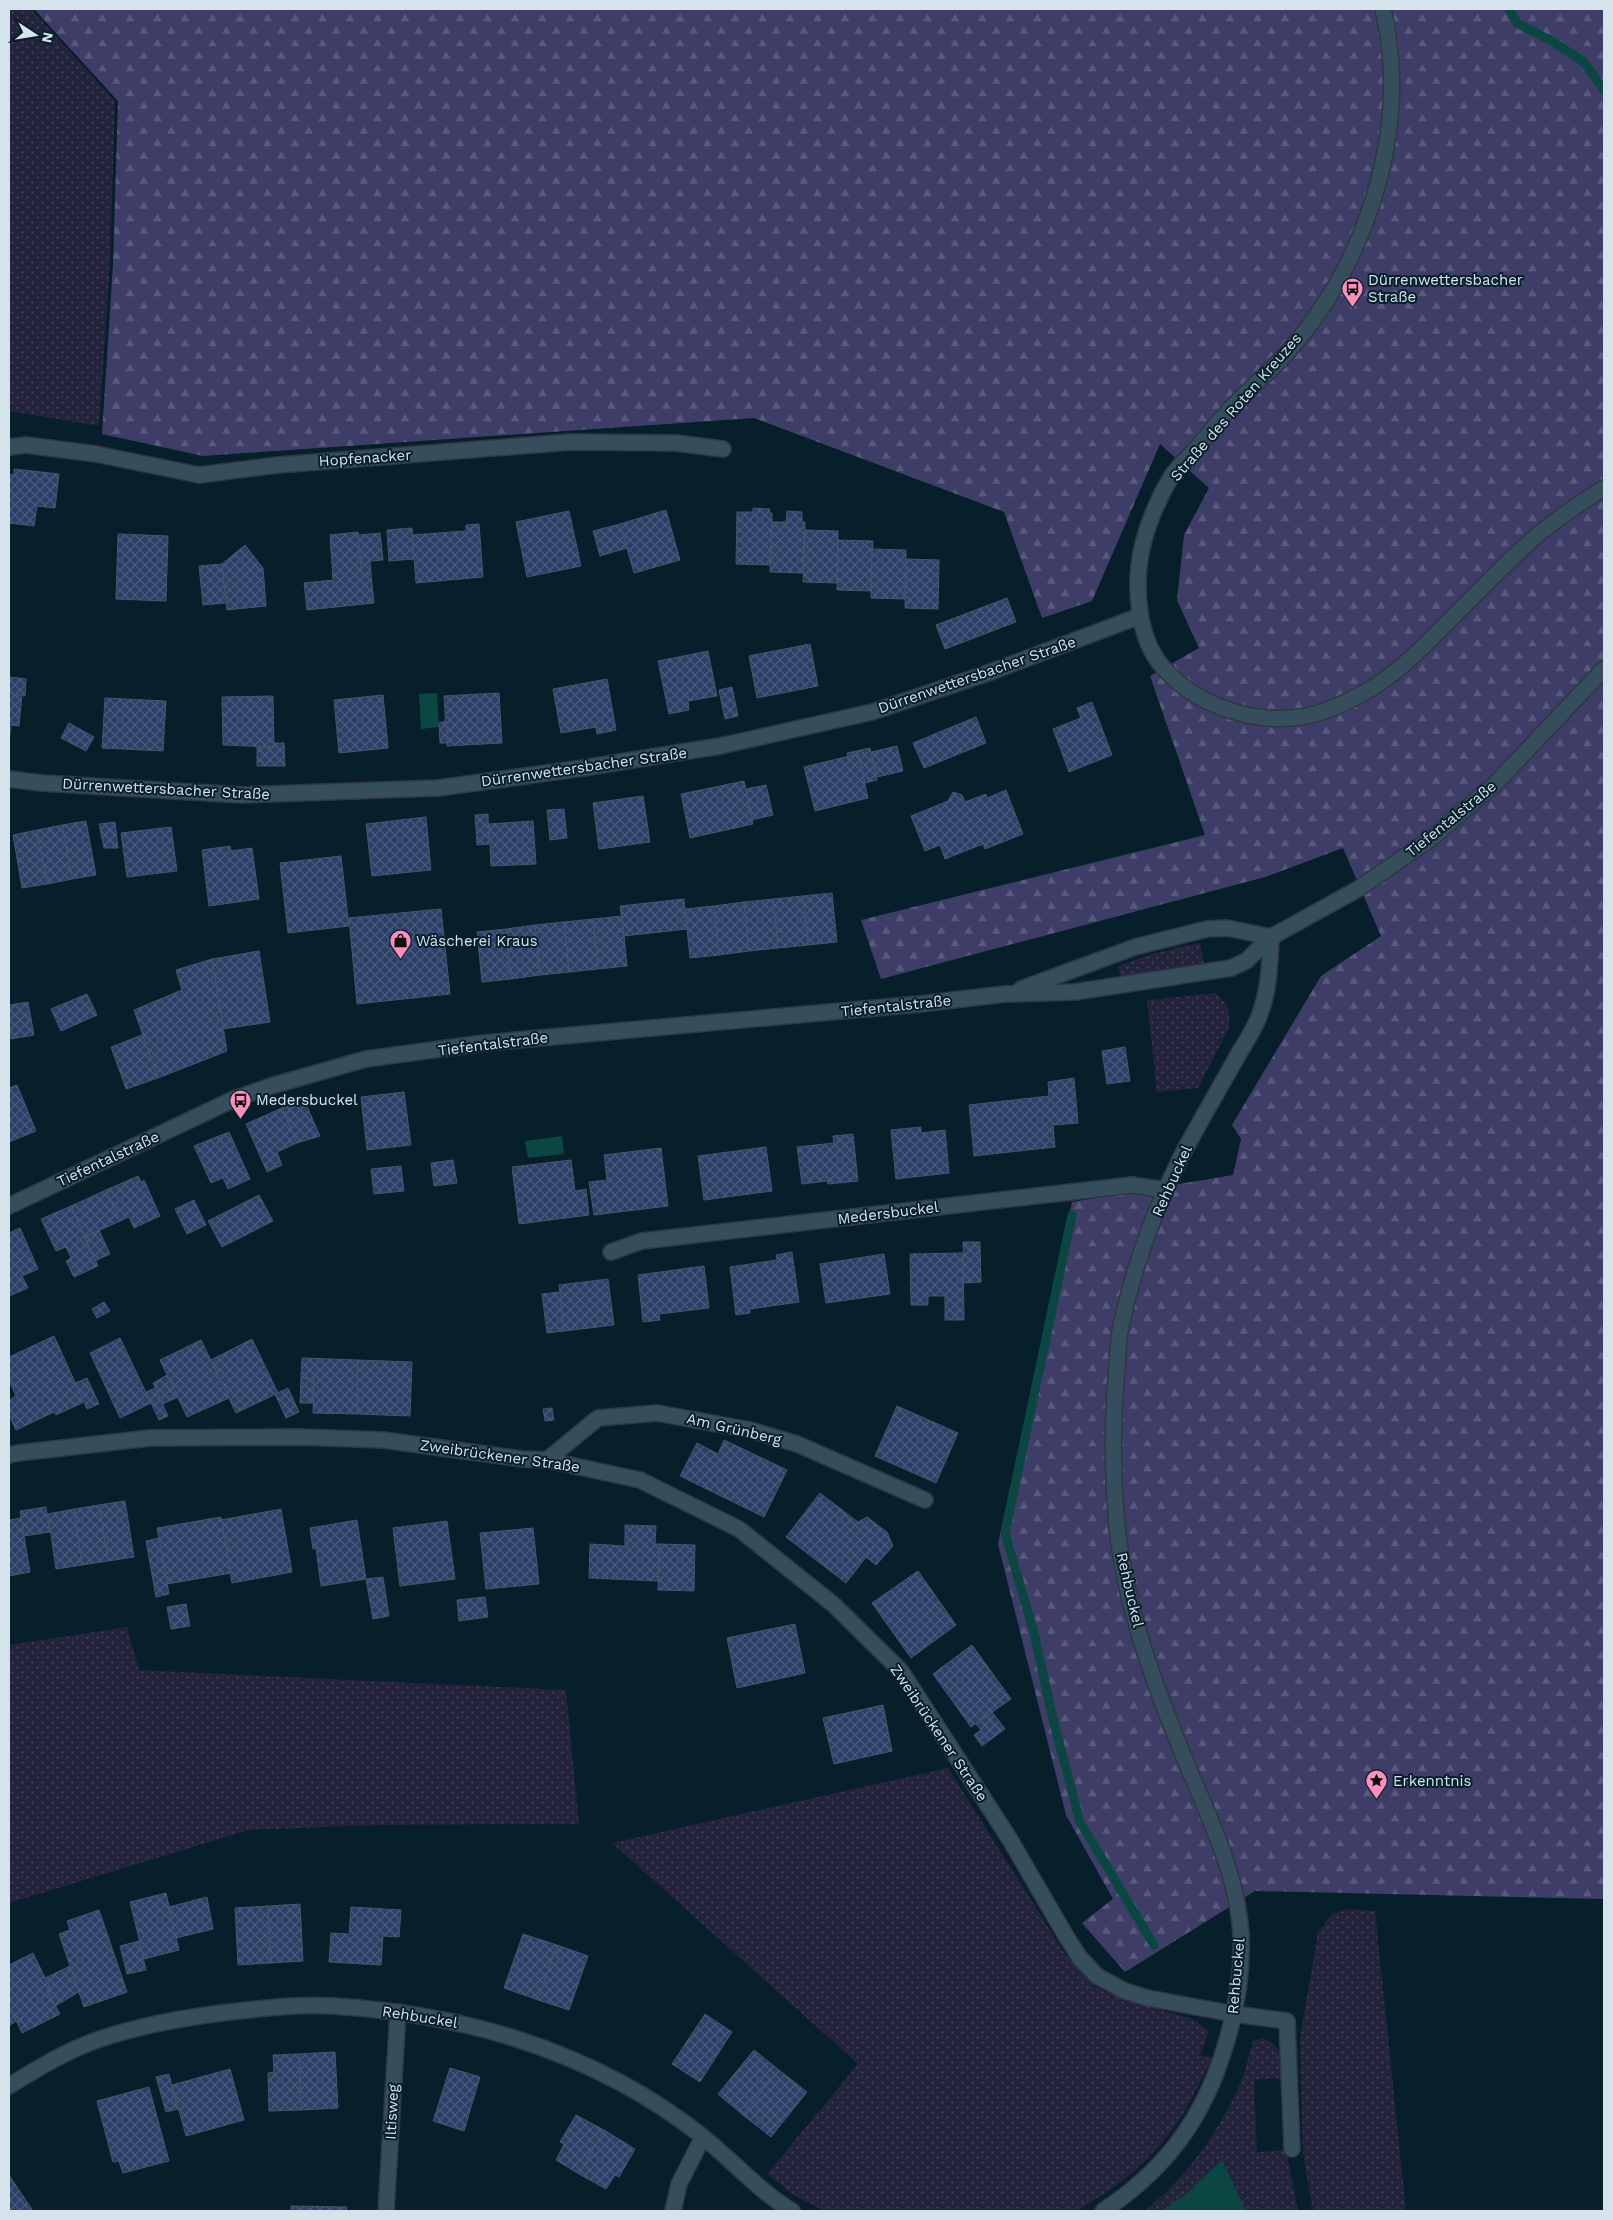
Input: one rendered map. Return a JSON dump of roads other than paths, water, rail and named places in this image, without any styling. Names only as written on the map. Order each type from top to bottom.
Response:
[{"type":"street","name":"Straße des Roten Kreuzes","points":[[1383,9],[1390,36],[1391,114],[1379,176],[1360,237],[1337,286],[1286,354],[1231,408],[1172,476],[1156,509],[1142,547],[1137,582],[1140,616],[1146,636],[1159,664],[1190,692],[1231,711],[1265,718],[1301,717],[1334,708],[1362,694],[1401,667],[1540,533],[1604,488]]},
{"type":"street","name":"Hopfenacker","points":[[9,447],[26,445],[96,454],[199,475],[278,465],[570,442],[676,443],[723,449]]},
{"type":"street","name":"Dürrenwettersbacher Straße","points":[[9,779],[41,783],[242,795],[438,788],[574,769],[720,746],[872,712],[988,673],[1140,616]]},
{"type":"street","name":"Tiefentalstraße","points":[[9,1206],[234,1099],[303,1076],[366,1059],[484,1043],[920,1004],[1005,994],[1074,992],[1215,972],[1231,968],[1246,961],[1271,937],[1358,889],[1434,837],[1496,783],[1604,669]]},
{"type":"street","name":"Tiefentalstraße","points":[[1005,994],[1135,947],[1207,929],[1227,928],[1271,937]]},
{"type":"street","name":"Rehbuckel","points":[[1103,2211],[1132,2192],[1155,2170],[1197,2116],[1213,2082],[1234,2014],[1240,1972],[1241,1934],[1235,1893],[1224,1853],[1183,1754],[1142,1639],[1126,1578],[1117,1528],[1113,1462],[1115,1389],[1120,1328],[1134,1276],[1166,1190],[1181,1158],[1259,1017],[1269,978],[1271,937]]},
{"type":"street","name":"Medersbuckel","points":[[611,1252],[642,1241],[1132,1185],[1166,1190]]},
{"type":"street","name":"Am Grünberg","points":[[547,1460],[598,1418],[657,1413],[750,1430],[797,1444],[925,1500]]},
{"type":"street","name":"Zweibrückener Straße","points":[[9,1455],[18,1452],[150,1438],[300,1437],[383,1440],[523,1460],[547,1460],[640,1480],[739,1529],[827,1599],[901,1671],[1008,1838],[1080,1958],[1097,1976],[1125,1991],[1148,1998],[1234,2014],[1287,2021],[1292,2149]]},
{"type":"street","name":"Rehbuckel","points":[[9,2086],[40,2066],[100,2039],[151,2025],[194,2017],[260,2009],[331,2005],[442,2018],[495,2032],[570,2058],[621,2083],[662,2108],[703,2137],[756,2185],[792,2211]]},
{"type":"street","name":"Iltisweg","points":[[386,2211],[398,2012]]},
{"type":"street","points":[[673,2211],[679,2184],[703,2137]]},
{"type":"waterway","points":[[1509,9],[1517,23],[1555,43],[1584,62],[1604,90]]},
{"type":"waterway","points":[[1072,1215],[1005,1533],[1034,1633],[1053,1719],[1080,1822],[1154,1945]]},
{"type":"place","name":"Dürrenwettersbacher Straße","points":[[1352,308]]},
{"type":"place","name":"Wäscherei Kraus","points":[[400,960]]},
{"type":"place","name":"Medersbuckel","points":[[240,1119]]},
{"type":"place","name":"Erkenntnis","points":[[1377,1800]]}]
